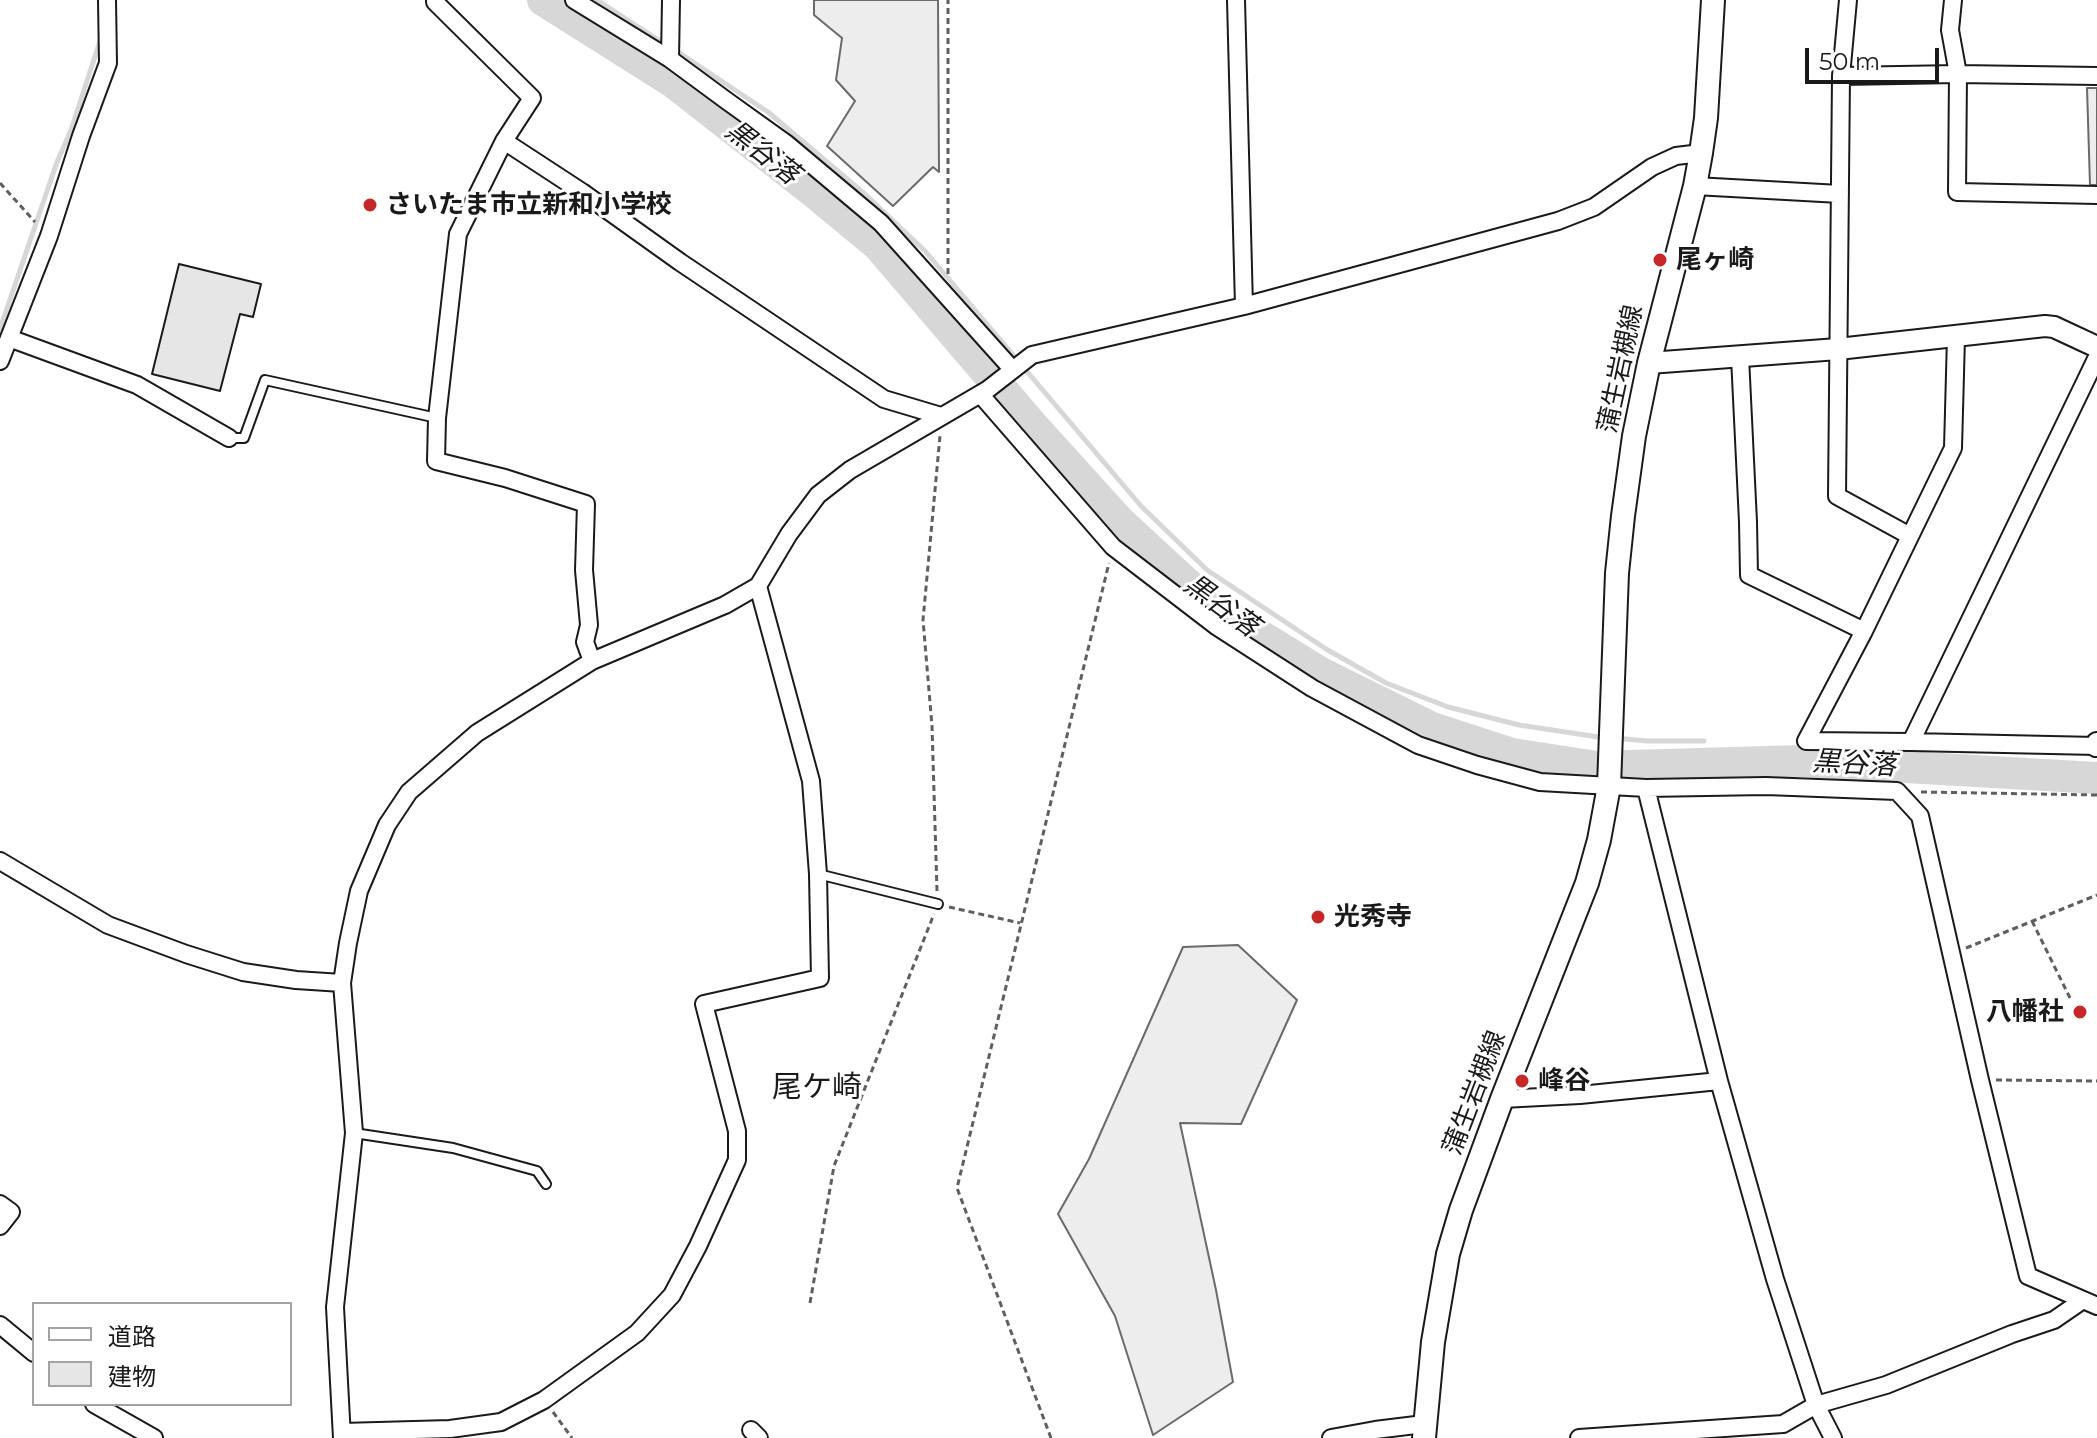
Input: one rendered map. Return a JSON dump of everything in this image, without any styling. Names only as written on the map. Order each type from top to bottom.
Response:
[{"type":"main road","name":"蒲生岩槻線","points":[[1424,1431],[1433,1342],[1448,1254],[1461,1210],[1587,883],[1599,840],[1610,772],[1617,573],[1634,436],[1701,153],[1713,0]]},
{"type":"street","points":[[0,361],[49,236],[108,63],[107,0]]},
{"type":"street","points":[[435,0],[532,98],[504,141],[458,234],[437,418],[436,461],[505,478],[586,504],[584,570],[589,625],[585,642],[592,661]]},
{"type":"street","points":[[574,0],[670,59],[787,144],[881,223],[1009,372]]},
{"type":"street","points":[[670,59],[671,0]]},
{"type":"street","points":[[1236,0],[1244,306]]},
{"type":"street","points":[[1848,0],[1841,76],[1837,496],[1910,536]]},
{"type":"street","points":[[1953,0],[1950,30],[1958,74],[1957,192],[2097,195]]},
{"type":"street","points":[[1841,76],[2097,76]]},
{"type":"street","points":[[504,141],[884,399],[941,416]]},
{"type":"street","points":[[758,586],[811,781],[818,874],[820,978],[704,1004],[737,1131],[737,1160],[698,1246],[672,1295],[637,1333],[544,1400],[501,1422],[450,1429],[342,1435],[335,1307],[354,1133],[342,983],[359,891],[387,825],[409,792],[477,733],[592,661],[725,605],[758,586],[789,534],[818,495],[850,470],[984,392],[1032,355],[1244,306],[1575,215],[1594,207],[1652,167],[1676,156],[1701,153]]},
{"type":"street","points":[[1695,186],[1840,194]]},
{"type":"street","points":[[1649,363],[1838,349],[2054,327],[2097,347]]},
{"type":"street","points":[[1956,337],[1953,448],[1864,631],[1806,741],[2097,745]]},
{"type":"street","points":[[9,338],[137,385],[229,438]]},
{"type":"street","points":[[1740,357],[1749,575],[1864,631]]},
{"type":"street","points":[[1911,742],[2097,357]]},
{"type":"street","points":[[984,392],[1113,547],[1216,626],[1312,688],[1418,745],[1540,782],[1610,772],[1646,788],[1766,786],[1897,791],[1920,816],[2028,1276],[2090,1303]]},
{"type":"street","points":[[1646,788],[1719,1081],[1775,1279],[1816,1405],[1833,1438]]},
{"type":"street","points":[[0,861],[108,925],[186,954],[243,972],[342,983]]},
{"type":"street","points":[[1502,1099],[1580,1095],[1719,1081]]},
{"type":"street","points":[[0,1204],[11,1212],[0,1226]]},
{"type":"street","points":[[1581,1438],[1783,1424],[1816,1405],[1886,1385],[2090,1303]]},
{"type":"street","points":[[0,1325],[32,1351]]},
{"type":"street","points":[[98,1406],[154,1438]]},
{"type":"street","points":[[1331,1438],[1375,1430],[1424,1431]]},
{"type":"lane","points":[[229,438],[244,438],[265,380],[437,418]]},
{"type":"lane","points":[[818,874],[938,904]]},
{"type":"lane","points":[[354,1133],[453,1148],[537,1171],[546,1184]]},
{"type":"path","points":[[948,0],[948,298]]},
{"type":"path","points":[[0,183],[49,236]]},
{"type":"path","points":[[810,1303],[834,1166],[938,904],[932,726],[923,620],[941,416]]},
{"type":"path","points":[[1051,1438],[957,1188],[1113,547]]},
{"type":"path","points":[[1897,791],[2097,795]]},
{"type":"path","points":[[1951,953],[2097,895]]},
{"type":"path","points":[[938,904],[1021,924]]},
{"type":"path","points":[[2032,921],[2070,998]]},
{"type":"path","points":[[1980,1080],[2097,1081]]},
{"type":"path","points":[[544,1400],[572,1438]]},
{"type":"shaded area","points":[[814,0],[938,0],[939,172],[933,167],[893,206],[827,146],[855,101],[836,80],[842,38],[814,15]]},
{"type":"shaded area","points":[[2087,88],[2097,88],[2097,185],[2090,185]]},
{"type":"shaded area","points":[[1238,945],[1297,1000],[1241,1124],[1180,1123],[1233,1382],[1153,1435],[1115,1316],[1058,1214],[1089,1159],[1183,947]]},
{"type":"building","points":[[179,264],[261,284],[253,317],[240,314],[220,391],[152,374]]},
{"type":"waterway","name":"黒谷落","points":[[543,0],[673,82],[879,246],[1032,425],[1120,522],[1209,604],[1321,673],[1432,728],[1512,754],[1597,767],[1802,761],[2097,778]]},
{"type":"waterway","points":[[597,0],[666,45]]},
{"type":"waterway","points":[[0,329],[102,35]]},
{"type":"waterway","points":[[675,50],[768,112],[866,195],[925,251],[1141,506],[1207,570],[1326,649],[1386,683],[1448,707],[1519,725],[1605,738]]},
{"type":"waterway","points":[[1615,738],[1704,741]]},
{"type":"place","name":"さいたま市立新和小学校","points":[[370,205]]},
{"type":"place","name":"尾ヶ崎","points":[[1660,260]]},
{"type":"place","name":"光秀寺","points":[[1318,917]]},
{"type":"place","name":"八幡社","points":[[2080,1012]]},
{"type":"place","name":"峰谷","points":[[1522,1081]]},
{"type":"district","name":"尾ケ崎","points":[[817,1088]]}]
